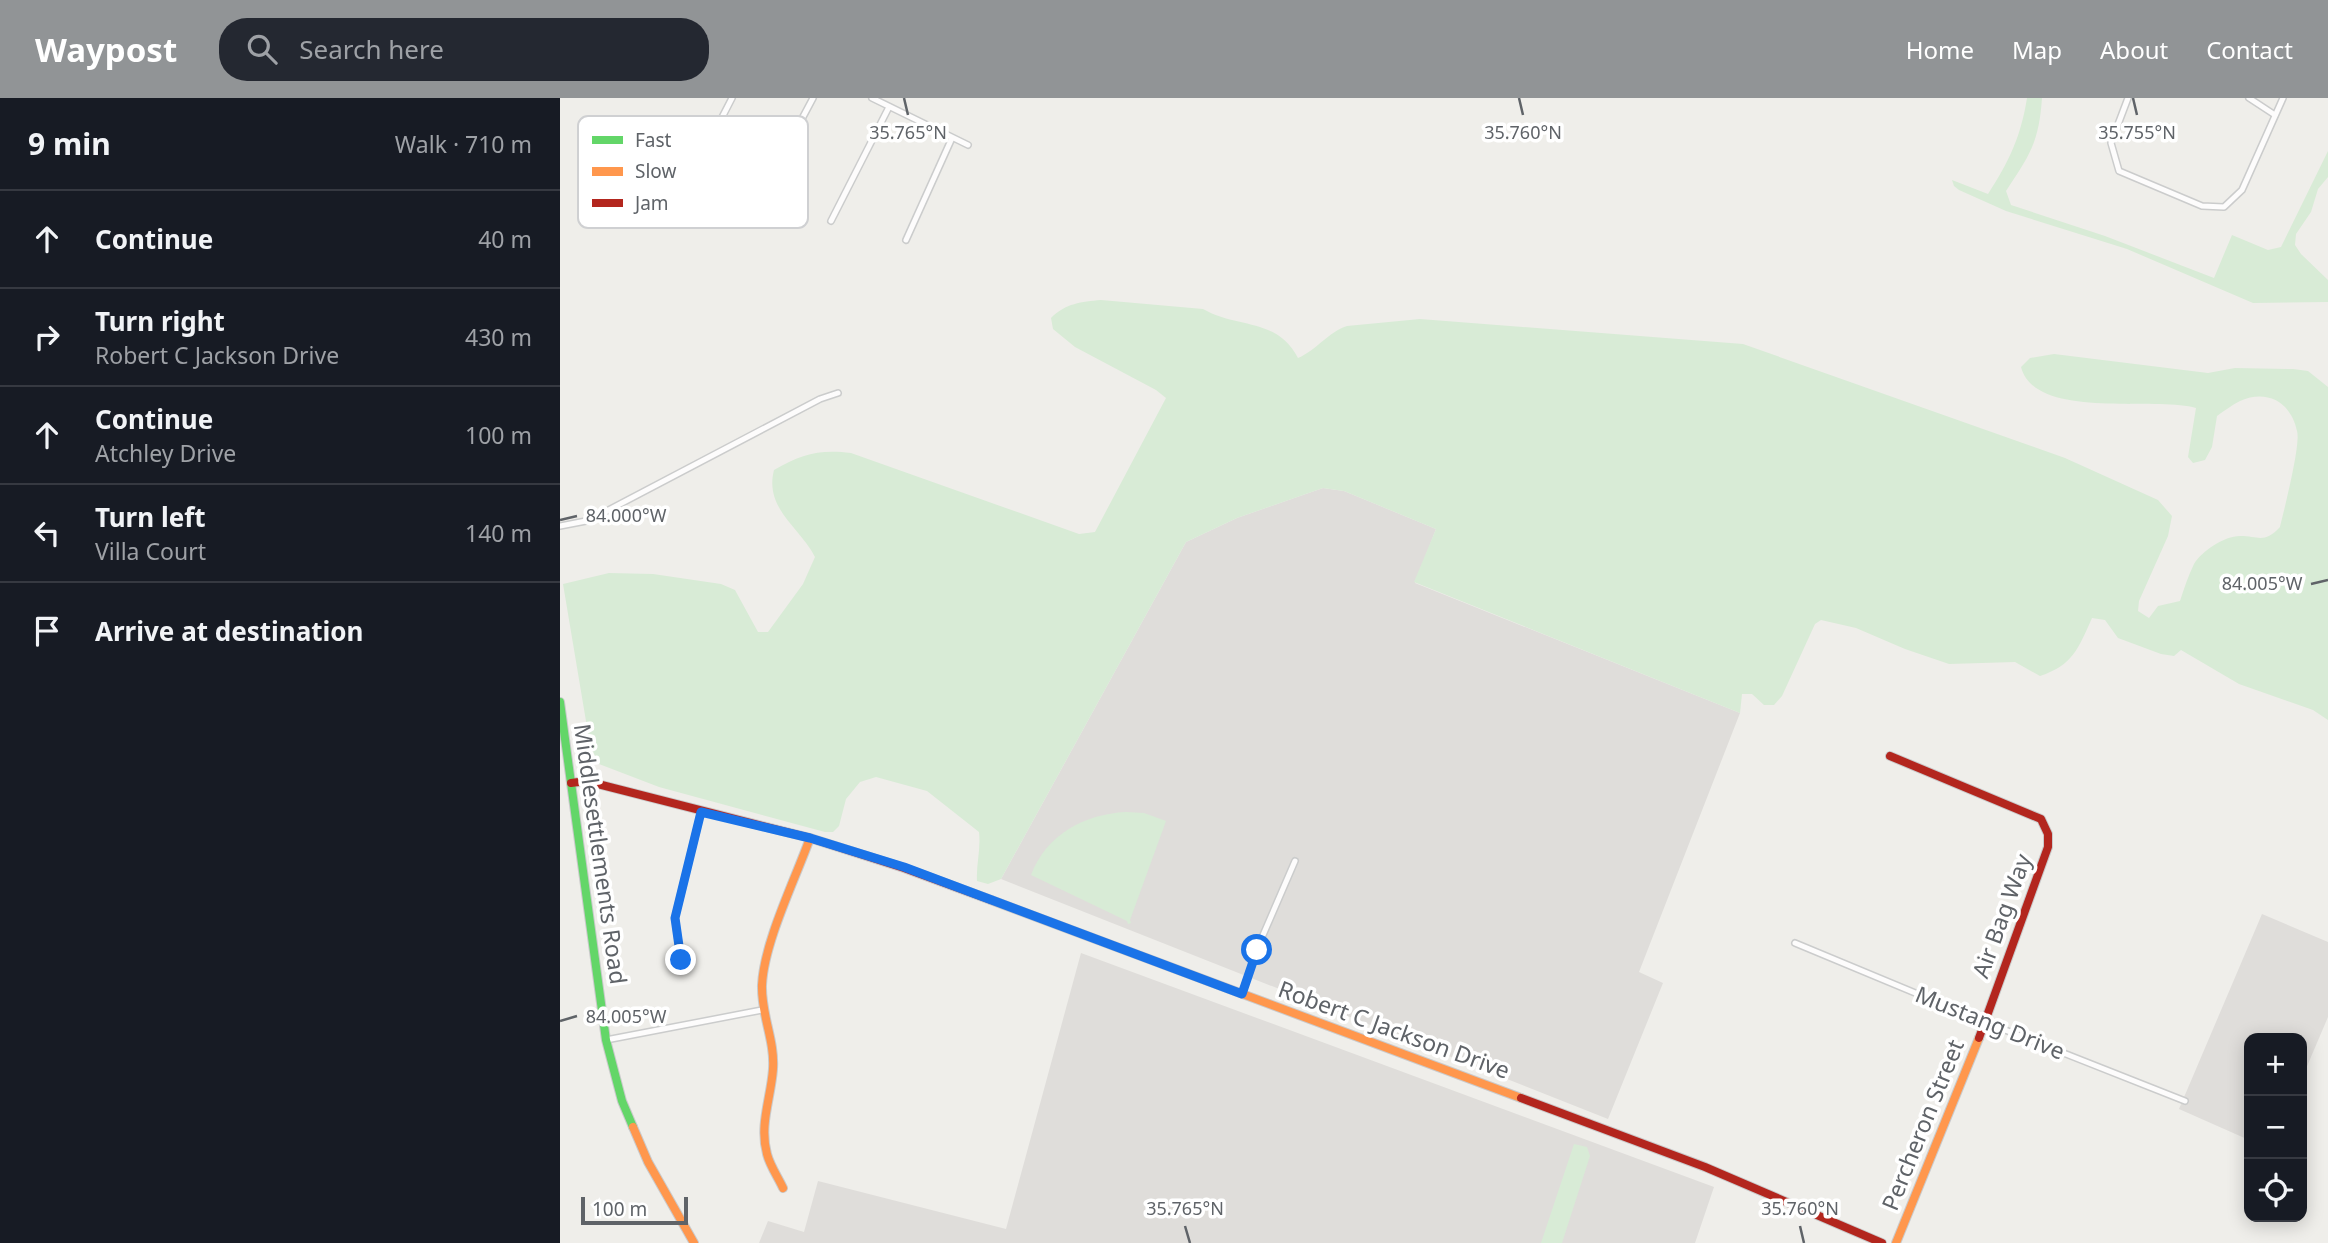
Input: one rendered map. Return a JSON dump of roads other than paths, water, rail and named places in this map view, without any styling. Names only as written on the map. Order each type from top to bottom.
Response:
[{"type":"main road","name":"Middlesettlements Road","points":[[560,702],[606,1040],[622,1101],[648,1162],[694,1243]]},
{"type":"main road","name":"Air Bag Way","points":[[1890,756],[2041,819],[2048,834],[2048,847],[1985,1022]]},
{"type":"main road","name":"Robert C Jackson Drive","points":[[571,783],[586,781],[810,838],[904,867],[1705,1167],[1882,1243]]},
{"type":"main road","points":[[783,1188],[767,1154],[764,1120],[773,1061],[762,1010],[764,962],[810,838]]},
{"type":"main road","name":"Percheron Street","points":[[1896,1243],[1985,1022]]},
{"type":"street","points":[[723,116],[732,98]]},
{"type":"street","points":[[803,116],[813,98]]},
{"type":"street","points":[[872,98],[968,145]]},
{"type":"street","points":[[2128,98],[2110,143],[2119,171],[2202,206],[2224,206],[2242,190],[2283,98]]},
{"type":"street","points":[[2249,98],[2275,115]]},
{"type":"street","points":[[831,221],[889,107]]},
{"type":"street","points":[[906,240],[952,138]]},
{"type":"street","points":[[560,526],[586,521],[601,514],[820,399],[838,393]]},
{"type":"street","points":[[681,960],[675,918],[701,812]]},
{"type":"street","points":[[1242,994],[1257,950],[1295,861]]},
{"type":"street","name":"Mustang Drive","points":[[1795,943],[2185,1101]]},
{"type":"street","points":[[606,1040],[762,1010]]}]
